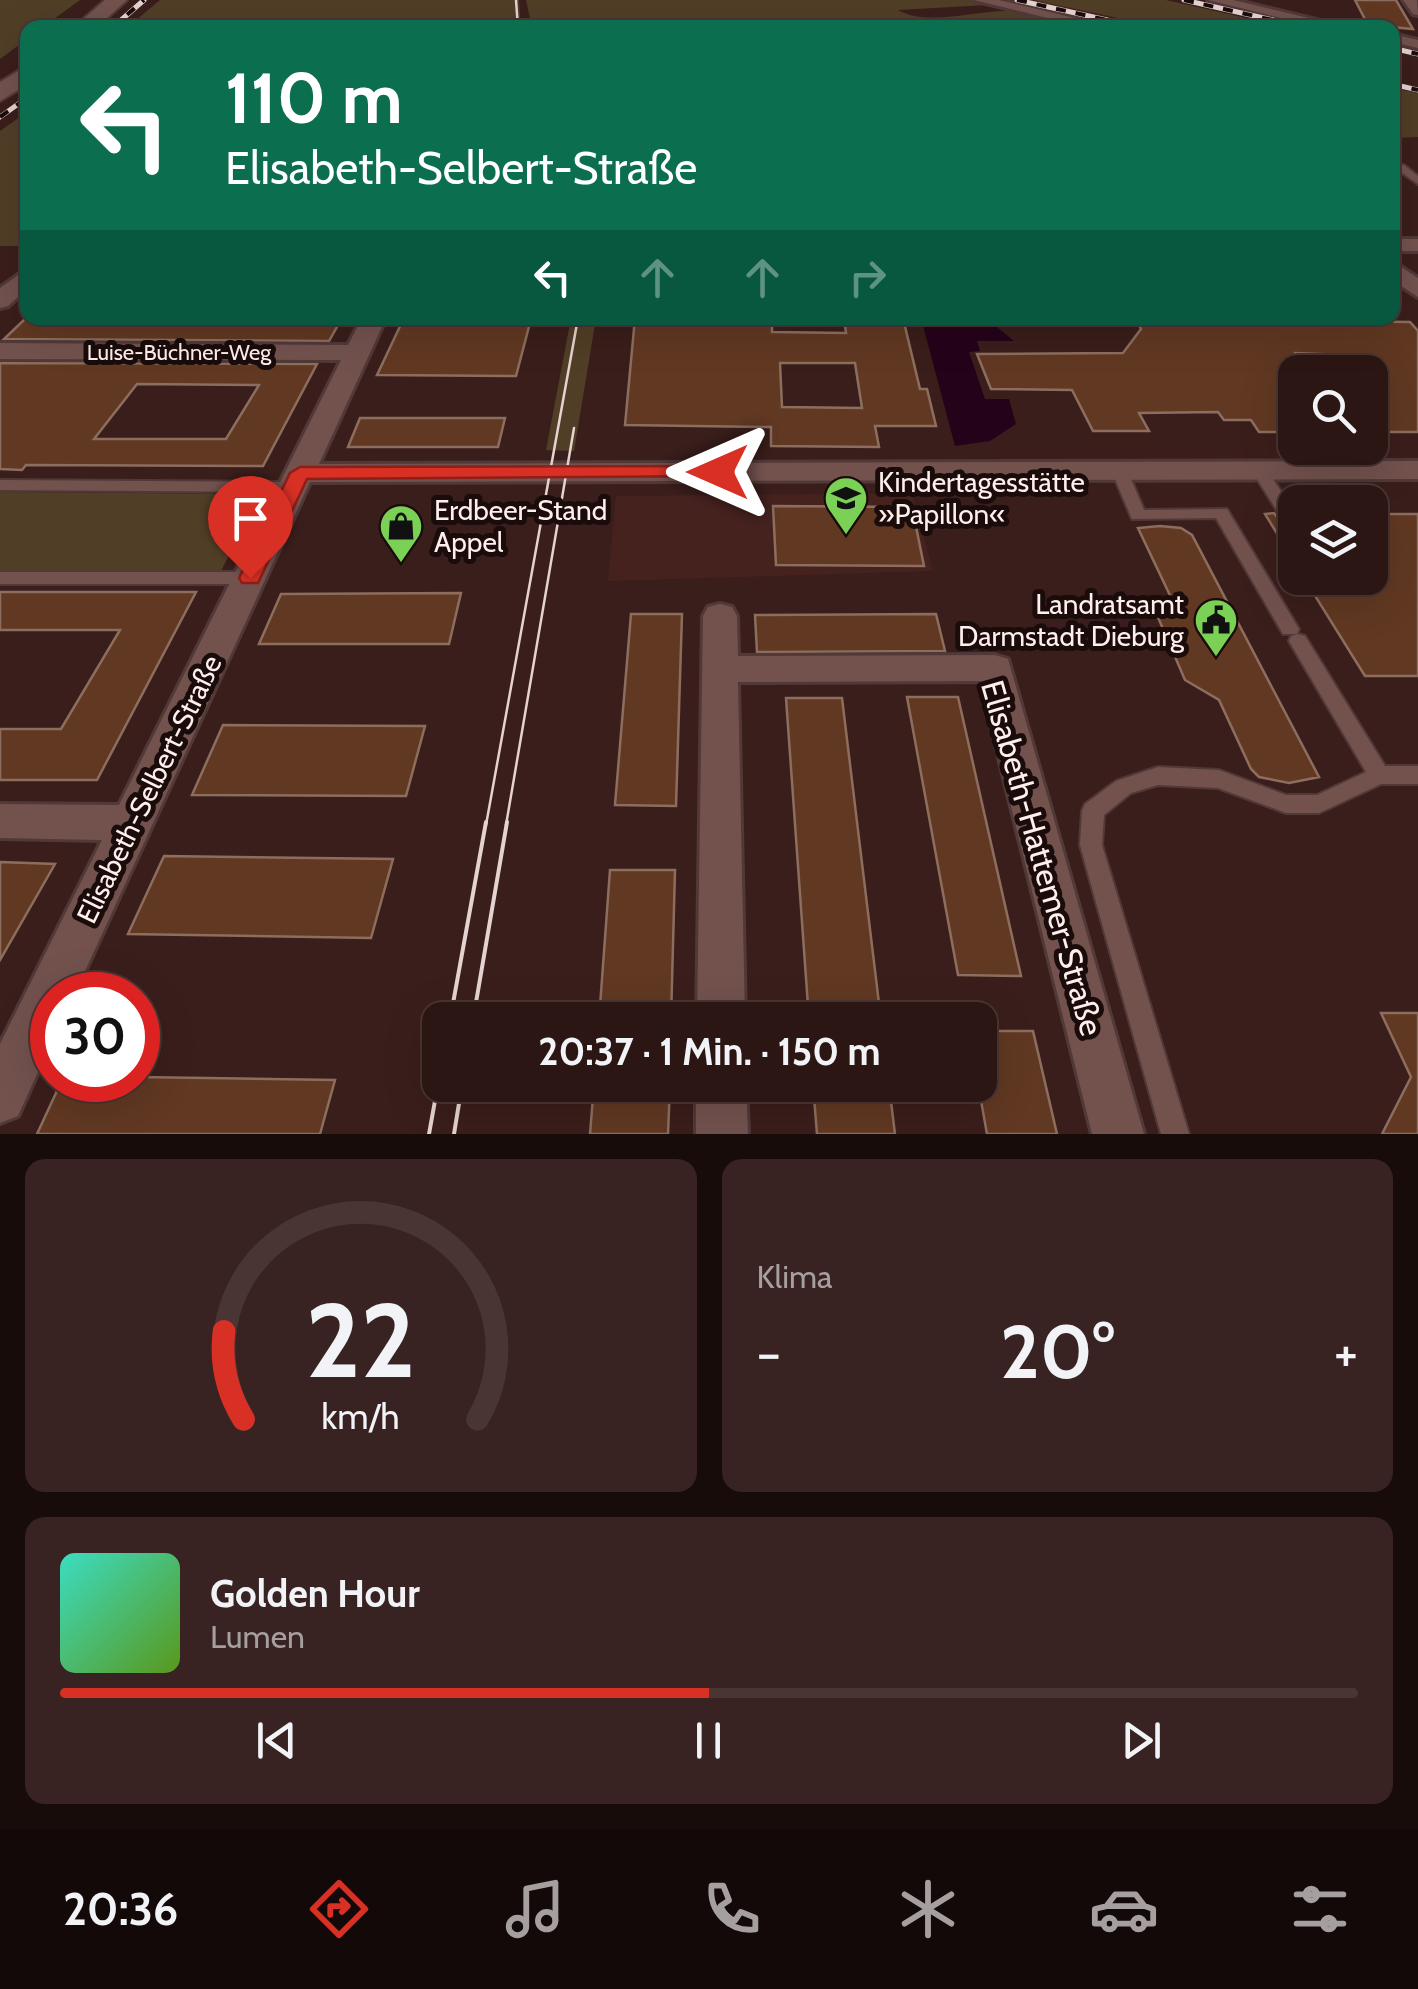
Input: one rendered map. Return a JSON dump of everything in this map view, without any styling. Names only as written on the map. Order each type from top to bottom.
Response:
[{"type":"main road","points":[[93,20],[118,0]]},
{"type":"main road","points":[[0,94],[20,78]]},
{"type":"street","points":[[981,0],[1073,20]]},
{"type":"street","points":[[1215,0],[1306,20]]},
{"type":"street","points":[[1410,0],[1418,11]]},
{"type":"street","points":[[0,301],[20,282]]},
{"type":"street","name":"Elisabeth-Selbert-Straße","points":[[0,1098],[371,325]]},
{"type":"street","name":"Luise-Büchner-Weg","points":[[0,351],[357,353]]},
{"type":"street","points":[[297,480],[1418,470]]},
{"type":"street","points":[[720,616],[721,1002]]},
{"type":"street","name":"Elisabeth-Hattemer-Straße","points":[[720,669],[995,668],[1118,1134]]},
{"type":"street","points":[[0,821],[134,822]]},
{"type":"street","points":[[721,1102],[722,1134]]},
{"type":"lane","points":[[1260,471],[1278,500]]},
{"type":"lane","points":[[1120,472],[1138,515],[1221,514],[1379,775]]},
{"type":"lane","points":[[0,485],[297,480]]},
{"type":"lane","points":[[0,578],[250,578]]},
{"type":"lane","points":[[1174,1134],[1091,846],[1093,811],[1124,787],[1158,776],[1220,779],[1286,804],[1319,804],[1379,775],[1418,775]]},
{"type":"shaded area","points":[[0,0],[80,0],[53,20],[20,20],[20,44],[0,59]]},
{"type":"shaded area","points":[[160,0],[519,0],[520,20],[136,20]]},
{"type":"shaded area","points":[[526,0],[972,0],[988,5],[898,10],[938,18],[997,11],[1031,12],[1073,20],[534,20]]},
{"type":"shaded area","points":[[1002,0],[1033,0],[1128,20],[1095,20]]},
{"type":"shaded area","points":[[1033,0],[1166,0],[1255,20],[1128,20]]},
{"type":"shaded area","points":[[1400,90],[1418,93],[1418,137],[1400,138]]},
{"type":"shaded area","points":[[20,117],[20,246],[0,246],[0,131]]},
{"type":"shaded area","points":[[570,325],[595,325],[574,451],[546,450]]},
{"type":"shaded area","points":[[923,325],[997,327],[1014,341],[977,341],[980,351],[969,352],[985,399],[1009,399],[1016,424],[990,441],[955,446]]},
{"type":"shaded area","points":[[0,492],[261,494],[221,571],[0,571]]},
{"type":"shaded area","points":[[912,493],[933,571],[608,581],[616,496]]},
{"type":"building","points":[[1355,0],[1396,0],[1413,29],[1400,28],[1400,20],[1365,20]]},
{"type":"building","points":[[1410,322],[1418,331],[1418,432],[1388,432],[1388,355],[1278,355],[1278,432],[1259,432],[1251,420],[1224,420],[1218,412],[1139,413],[1149,431],[1093,431],[1072,390],[991,389],[977,354],[1123,353],[1141,329],[1139,325]]},
{"type":"building","points":[[20,324],[338,325],[329,341],[4,339]]},
{"type":"building","points":[[401,325],[529,325],[516,376],[377,375]]},
{"type":"building","points":[[634,325],[772,325],[772,332],[846,333],[845,325],[905,325],[920,389],[927,389],[936,426],[875,426],[879,447],[771,446],[771,427],[625,425]],"holes":[[[780,363],[855,363],[862,408],[782,407]]]},
{"type":"building","points":[[0,363],[317,364],[263,466],[26,465],[22,470],[0,469]],"holes":[[[137,384],[259,385],[226,439],[94,439]]]},
{"type":"building","points":[[360,418],[505,418],[498,447],[348,447]]},
{"type":"building","name":"Kindertagesstätte »Papillon«","points":[[773,506],[912,507],[924,566],[776,565]]},
{"type":"building","points":[[1274,513],[1278,518],[1278,535],[1265,514]]},
{"type":"building","points":[[1388,514],[1418,514],[1418,676],[1365,676],[1315,595],[1388,595]]},
{"type":"building","name":"Landratsamt Darmstadt Dieburg","points":[[1138,528],[1181,528],[1192,535],[1319,777],[1289,783],[1259,777],[1251,769],[1219,700],[1185,680],[1154,608],[1176,608]]},
{"type":"building","points":[[0,592],[196,592],[97,780],[0,780],[0,729],[61,729],[120,630],[0,630]]},
{"type":"building","points":[[461,593],[449,644],[259,644],[281,594]]},
{"type":"building","points":[[631,614],[682,614],[676,806],[615,805]]},
{"type":"building","points":[[936,614],[945,651],[757,652],[755,615]]},
{"type":"building","points":[[907,697],[958,697],[1021,976],[958,975]]},
{"type":"building","points":[[786,698],[842,698],[879,1002],[808,1002]]},
{"type":"building","points":[[223,725],[425,726],[406,796],[192,795]]},
{"type":"building","points":[[164,856],[393,859],[371,938],[128,934]]},
{"type":"building","points":[[0,862],[55,864],[0,960]]},
{"type":"building","points":[[610,870],[675,870],[671,1002],[600,1002]]},
{"type":"building","points":[[1381,1013],[1418,1013],[1418,1134],[1382,1134],[1411,1077]]},
{"type":"building","points":[[997,1031],[1033,1031],[1057,1134],[987,1134],[981,1102],[997,1102]]},
{"type":"building","points":[[160,1077],[335,1080],[320,1134],[37,1134],[52,1102],[160,1102]]},
{"type":"building","points":[[593,1102],[669,1102],[668,1134],[590,1134]]},
{"type":"building","points":[[814,1102],[891,1102],[895,1134],[817,1134]]},
{"type":"tram line","points":[[516,0],[517,20]]},
{"type":"tram line","points":[[486,825],[577,325]]},
{"type":"tram line","points":[[506,825],[574,428]]},
{"type":"tram line","points":[[453,1002],[486,822]]},
{"type":"tram line","points":[[476,1002],[507,822]]},
{"type":"tram line","points":[[429,1134],[435,1102]]},
{"type":"tram line","points":[[454,1134],[459,1102]]},
{"type":"railway","points":[[121,20],[144,0]]},
{"type":"railway","points":[[1017,0],[1107,20]]},
{"type":"railway","points":[[1184,0],[1273,20]]},
{"type":"railway","points":[[1400,50],[1418,54]]},
{"type":"railway","points":[[1400,86],[1418,90]]},
{"type":"railway","points":[[0,117],[20,103]]},
{"type":"place","name":"Kindertagesstätte »Papillon«","points":[[846,536]]},
{"type":"place","name":"Erdbeer-Stand Appel","points":[[401,564]]},
{"type":"place","name":"Landratsamt Darmstadt Dieburg","points":[[1216,658]]},
{"type":"route","points":[[250,578],[300,473],[718,472]]}]
